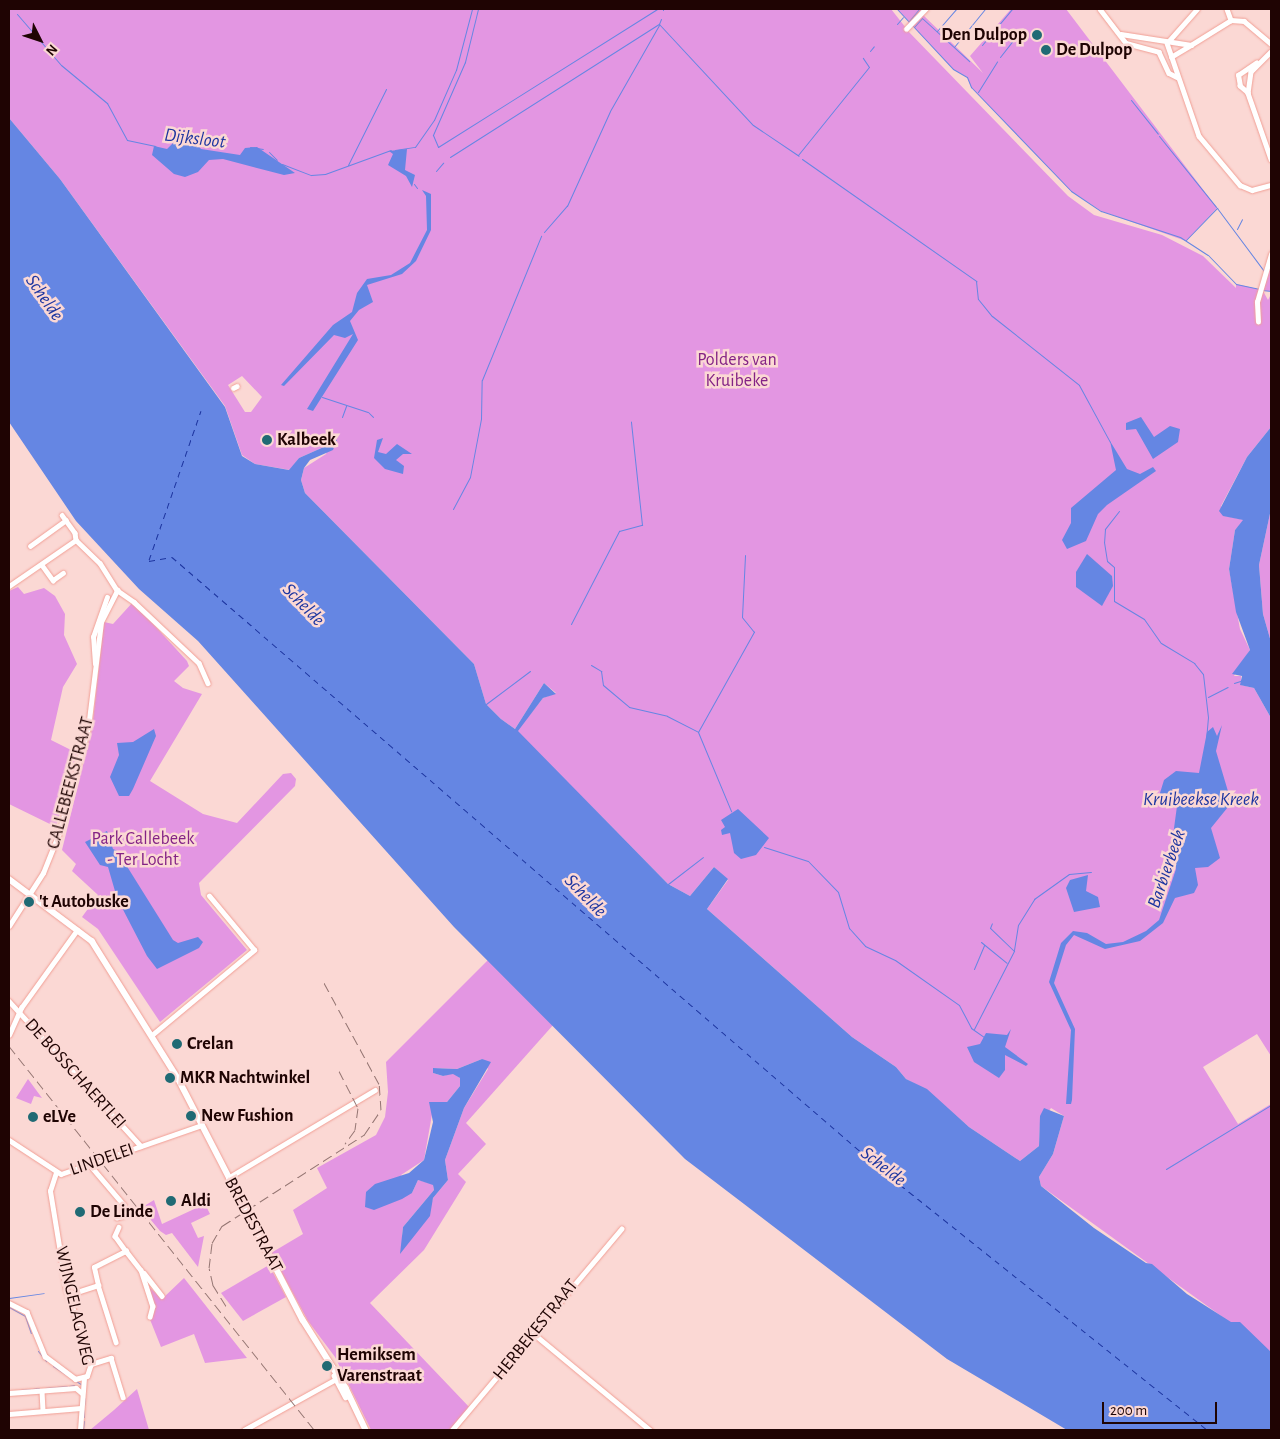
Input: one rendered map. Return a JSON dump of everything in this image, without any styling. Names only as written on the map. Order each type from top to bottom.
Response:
[{"type":"main road","name":"BREDESTRAAT","points":[[9,879],[29,896],[92,941],[152,1035],[202,1125],[306,1325],[366,1429]]},
{"type":"main road","name":"BREDESTRAAT","points":[[306,1325],[346,1388],[366,1429]]},
{"type":"street","points":[[906,29],[925,9]]},
{"type":"street","points":[[1100,9],[1126,42],[1159,52],[1169,73],[1177,77]]},
{"type":"street","points":[[1166,44],[1197,9]]},
{"type":"street","points":[[1227,9],[1231,20]]},
{"type":"street","points":[[1171,57],[1231,20],[1244,21],[1271,44]]},
{"type":"street","points":[[1121,34],[1166,44],[1192,45]]},
{"type":"street","points":[[1166,44],[1199,136],[1240,185],[1252,190],[1271,184]]},
{"type":"street","points":[[1271,52],[1238,75],[1240,86],[1248,93],[1271,159]]},
{"type":"street","points":[[1248,93],[1257,62]]},
{"type":"street","points":[[1258,322],[1261,290],[1271,254]]},
{"type":"street","points":[[62,515],[76,540],[95,558],[116,590],[199,663],[208,683]]},
{"type":"street","points":[[30,546],[66,520]]},
{"type":"street","points":[[9,586],[42,566],[76,540]]},
{"type":"street","points":[[42,566],[53,580],[64,573]]},
{"type":"street","name":"CALLEBEEKSTRAAT","points":[[9,926],[50,859],[62,824],[87,734],[101,622],[116,590]]},
{"type":"street","name":"CALLEBEEKSTRAAT","points":[[95,665],[92,657],[93,637],[107,597]]},
{"type":"street","points":[[152,1035],[254,950],[209,896]]},
{"type":"street","points":[[9,1035],[18,1012],[77,930]]},
{"type":"street","name":"DE BOSSCHAERTLEI","points":[[9,1002],[141,1146]]},
{"type":"street","points":[[228,1178],[376,1090]]},
{"type":"street","name":"LINDELEI","points":[[9,1140],[56,1173],[90,1165],[202,1125]]},
{"type":"street","points":[[90,1165],[124,1205],[123,1216],[117,1218]]},
{"type":"street","name":"WIJNGELAGWEG","points":[[56,1173],[50,1191],[68,1295],[91,1364],[84,1378],[80,1430]]},
{"type":"street","points":[[119,1227],[115,1236],[162,1296]]},
{"type":"street","name":"HERBEKESTRAAT","points":[[452,1430],[534,1334],[559,1299],[621,1229]]},
{"type":"street","points":[[116,1342],[94,1266],[126,1251]]},
{"type":"street","points":[[141,1270],[153,1306],[150,1317]]},
{"type":"street","points":[[68,1295],[98,1285]]},
{"type":"street","points":[[9,1303],[27,1312],[45,1356],[72,1378],[84,1378]]},
{"type":"street","points":[[534,1334],[650,1430]]},
{"type":"street","points":[[91,1364],[111,1358],[123,1397]]},
{"type":"street","points":[[244,1430],[249,1430],[336,1379]]},
{"type":"street","points":[[9,1393],[76,1388],[82,1393]]},
{"type":"street","points":[[42,1390],[43,1411]]},
{"type":"street","points":[[9,1414],[81,1408]]},
{"type":"green space","name":"Polders van Kruibeke","points":[[9,9],[891,9],[906,28],[909,21],[897,9],[926,9],[922,14],[983,73],[970,56],[1011,9],[1066,9],[1217,208],[1186,241],[1101,211],[1071,191],[971,87],[967,77],[953,69],[912,25],[906,29],[1068,196],[1094,215],[1162,235],[1203,256],[1236,288],[1236,284],[1262,290],[1271,259],[1271,291],[1263,291],[1268,300],[1271,294],[1271,427],[1247,457],[1221,506],[1226,516],[1244,520],[1235,530],[1229,569],[1240,629],[1250,650],[1234,676],[1241,676],[1241,685],[1254,688],[1271,718],[1271,1056],[1257,1034],[1203,1067],[1238,1124],[1271,1104],[1271,1352],[1041,1186],[1039,1177],[1053,1154],[1064,1116],[1051,1108],[1040,1124],[1039,1146],[1020,1161],[969,1127],[927,1090],[906,1079],[896,1067],[852,1037],[707,909],[728,880],[714,867],[690,896],[668,884],[517,731],[543,698],[556,693],[544,683],[515,729],[501,719],[486,704],[474,664],[305,493],[301,480],[304,468],[326,454],[331,438],[326,446],[299,458],[290,470],[255,464],[242,455],[225,406],[60,179],[9,118]],"holes":[[[242,376],[262,397],[251,412],[245,412],[228,385]]]},
{"type":"green space","points":[[1271,509],[1271,642],[1263,614],[1259,565]]},
{"type":"green space","name":"Park Callebeek - Ter Locht","points":[[18,587],[24,594],[44,588],[55,596],[65,614],[64,635],[77,664],[63,687],[51,740],[77,753],[56,827],[9,804],[9,591]]},
{"type":"green space","name":"Park Callebeek - Ter Locht","points":[[133,602],[187,661],[189,666],[174,681],[183,688],[202,694],[150,781],[203,814],[237,823],[283,774],[291,773],[296,779],[295,786],[199,883],[201,895],[247,950],[160,1022],[98,929],[82,917],[98,895],[72,871],[76,864],[62,850],[92,729],[104,622],[113,624]]},
{"type":"green space","points":[[489,959],[554,1024],[466,1123],[486,1144],[458,1174],[466,1182],[424,1250],[370,1303],[471,1409],[450,1430],[371,1430],[335,1357],[308,1321],[271,1253],[303,1234],[293,1210],[327,1188],[317,1168],[376,1135],[385,1117],[388,1092],[386,1062]],"holes":[[[482,1059],[488,1069],[464,1108],[445,1160],[448,1180],[433,1198],[430,1208],[402,1236],[403,1227],[434,1190],[433,1184],[418,1180],[412,1193],[401,1175],[424,1160],[434,1103],[447,1102],[460,1086],[460,1078],[453,1073],[443,1076],[433,1073],[433,1068],[457,1069]]]},
{"type":"green space","points":[[28,1079],[42,1098],[34,1096],[31,1104],[16,1098]]},
{"type":"green space","points":[[154,1200],[162,1224],[205,1204],[210,1214],[191,1223],[198,1238],[204,1236],[198,1267],[172,1233],[166,1235],[160,1231],[141,1208]]},
{"type":"green space","points":[[269,1265],[286,1297],[243,1321],[221,1293]]},
{"type":"green space","points":[[184,1278],[247,1358],[205,1363],[194,1334],[161,1347],[149,1317],[155,1309],[148,1286],[162,1299]]},
{"type":"green space","points":[[137,1389],[149,1430],[90,1430],[114,1410]]},
{"type":"water","name":"Schelde","points":[[9,118],[60,179],[225,407],[242,456],[255,464],[289,470],[299,458],[326,446],[331,438],[337,440],[333,450],[310,460],[304,468],[301,480],[305,493],[474,664],[486,704],[501,719],[515,729],[544,683],[556,694],[543,698],[518,731],[668,884],[690,896],[714,867],[728,879],[707,909],[852,1037],[896,1067],[906,1079],[927,1089],[969,1127],[1020,1161],[1039,1146],[1040,1116],[1044,1108],[1064,1116],[1053,1154],[1039,1177],[1041,1186],[1094,1228],[1146,1263],[1152,1264],[1187,1294],[1231,1322],[1240,1322],[1271,1352],[1271,1430],[1067,1430],[947,1359],[685,1159],[454,927],[198,641],[139,589],[76,521],[9,422]]},
{"type":"water","points":[[180,136],[191,137],[201,149],[240,155],[245,148],[257,147],[295,173],[284,175],[223,159],[209,160],[198,172],[185,177],[174,174],[152,155],[154,146],[167,149]]},
{"type":"water","points":[[407,149],[405,170],[415,175],[412,187],[406,176],[388,165],[393,154],[389,151]]},
{"type":"water","points":[[422,190],[431,194],[431,230],[416,261],[402,274],[367,285],[373,302],[359,310],[350,321],[358,340],[313,411],[307,409],[353,334],[345,338],[334,335],[284,386],[281,385],[333,325],[352,312],[357,293],[367,279],[391,275],[410,263],[427,230],[426,196]]},
{"type":"water","points":[[1141,417],[1154,437],[1170,426],[1180,429],[1178,442],[1153,459],[1136,429],[1126,430],[1126,423]]},
{"type":"water","points":[[1271,427],[1271,509],[1259,565],[1263,614],[1271,642],[1271,718],[1254,688],[1240,685],[1242,676],[1232,674],[1250,650],[1236,612],[1229,569],[1235,530],[1243,520],[1223,516],[1219,511],[1247,457]]},
{"type":"water","points":[[383,438],[378,452],[386,454],[397,444],[412,454],[403,454],[396,460],[404,466],[403,474],[385,469],[374,458],[377,440]]},
{"type":"water","points":[[1110,441],[1127,469],[1140,474],[1153,467],[1156,471],[1107,505],[1098,514],[1086,541],[1067,549],[1062,540],[1071,523],[1071,508],[1116,470]]},
{"type":"water","points":[[1087,554],[1112,576],[1113,586],[1102,606],[1076,587],[1076,572]]},
{"type":"water","name":"Kruibeekse Kreek","points":[[1222,725],[1216,751],[1230,798],[1228,807],[1211,828],[1220,858],[1208,867],[1195,868],[1198,885],[1194,893],[1175,898],[1163,923],[1140,941],[1105,949],[1074,935],[1066,945],[1054,983],[1075,1029],[1072,1100],[1071,1104],[1066,1104],[1071,1030],[1049,982],[1061,943],[1073,931],[1087,933],[1106,944],[1123,942],[1146,931],[1159,920],[1176,869],[1172,843],[1177,806],[1162,800],[1160,793],[1164,780],[1176,771],[1199,773],[1207,732],[1213,727],[1217,736]]},
{"type":"water","points":[[154,729],[156,736],[133,789],[129,796],[119,796],[110,777],[119,755],[117,743],[133,742]]},
{"type":"water","points":[[738,809],[769,838],[756,855],[741,859],[734,853],[730,833],[722,835],[721,830],[725,827],[721,820]]},
{"type":"water","points":[[107,831],[113,849],[126,855],[128,868],[173,940],[178,943],[198,937],[203,942],[199,948],[157,969],[147,956],[117,898],[108,867],[100,865],[85,842]]},
{"type":"water","points":[[1088,875],[1086,891],[1098,897],[1100,907],[1074,912],[1066,888],[1070,880]]},
{"type":"water","points":[[1011,1029],[1005,1047],[1028,1064],[1026,1066],[1005,1055],[1005,1070],[999,1078],[974,1062],[967,1047],[980,1044],[986,1033],[1007,1035]]},
{"type":"water","points":[[482,1059],[491,1062],[464,1108],[445,1160],[448,1180],[433,1198],[430,1216],[400,1254],[403,1227],[434,1190],[433,1185],[418,1180],[412,1193],[374,1210],[365,1207],[366,1192],[375,1184],[409,1173],[424,1160],[433,1122],[429,1102],[447,1102],[460,1086],[460,1078],[453,1074],[443,1076],[433,1073],[433,1068],[457,1069]]},
{"type":"waterway","name":"Dijksloot","points":[[395,150],[415,147],[434,120],[456,70],[472,9]]},
{"type":"waterway","points":[[478,9],[465,62],[433,135],[438,147],[657,9]]},
{"type":"waterway","points":[[897,9],[909,22]]},
{"type":"waterway","points":[[909,21],[919,9]]},
{"type":"waterway","points":[[937,31],[956,9]]},
{"type":"waterway","points":[[954,47],[985,9]]},
{"type":"waterway","points":[[982,45],[1012,9]]},
{"type":"waterway","name":"Dijksloot","points":[[17,14],[61,65],[107,103],[127,140],[155,146]]},
{"type":"waterway","points":[[897,24],[903,17]]},
{"type":"waterway","points":[[914,27],[922,18],[969,61]]},
{"type":"waterway","points":[[661,19],[659,24],[753,125],[799,156]]},
{"type":"waterway","points":[[450,157],[659,24]]},
{"type":"waterway","points":[[544,232],[567,206],[610,111],[659,25]]},
{"type":"waterway","points":[[912,25],[953,69],[967,77],[971,87],[1071,191],[1101,211],[1180,237],[1208,255],[1236,284],[1259,289]]},
{"type":"waterway","points":[[1000,57],[1019,33]]},
{"type":"waterway","points":[[870,51],[874,46]]},
{"type":"waterway","points":[[798,155],[869,67],[863,58]]},
{"type":"waterway","points":[[978,92],[997,61]]},
{"type":"waterway","points":[[348,165],[386,89]]},
{"type":"waterway","points":[[1131,100],[1158,134]]},
{"type":"waterway","points":[[1159,136],[1216,207]]},
{"type":"waterway","name":"Dijksloot","points":[[250,147],[263,149]]},
{"type":"waterway","name":"Dijksloot","points":[[282,164],[311,175],[325,174],[391,150]]},
{"type":"waterway","name":"Dijksloot","points":[[269,152],[277,160]]},
{"type":"waterway","points":[[802,159],[976,281],[978,299],[992,316],[1079,385],[1110,442]]},
{"type":"waterway","points":[[436,171],[443,163]]},
{"type":"waterway","points":[[414,184],[417,188]]},
{"type":"waterway","points":[[1186,240],[1217,208],[1264,271]]},
{"type":"waterway","points":[[1237,229],[1242,219]]},
{"type":"waterway","points":[[453,509],[470,477],[481,419],[482,380],[541,236]]},
{"type":"waterway","points":[[1262,290],[1271,291]]},
{"type":"waterway","points":[[322,397],[368,412],[373,417]]},
{"type":"waterway","points":[[342,417],[346,406]]},
{"type":"waterway","points":[[571,624],[619,531],[642,525],[631,422]]},
{"type":"waterway","name":"Barbierbeek","points":[[1119,511],[1105,529],[1104,542],[1107,561],[1114,567],[1114,601],[1144,619],[1161,643],[1194,663],[1203,674],[1208,717],[1205,754]]},
{"type":"waterway","points":[[698,732],[754,632],[742,617],[745,555]]},
{"type":"waterway","points":[[591,665],[601,671],[603,685],[629,707],[667,716],[698,732],[731,811]]},
{"type":"waterway","points":[[486,704],[530,671]]},
{"type":"waterway","points":[[1234,683],[1243,680]]},
{"type":"waterway","points":[[1208,697],[1228,687]]},
{"type":"waterway","points":[[764,847],[808,861],[838,892],[849,928],[865,946],[895,960],[959,1005],[971,1028],[984,1037]]},
{"type":"waterway","points":[[668,884],[703,857]]},
{"type":"waterway","points":[[1014,950],[1018,925],[1034,899],[1069,874],[1091,872]]},
{"type":"waterway","points":[[974,1029],[1014,951],[990,928],[992,923]]},
{"type":"waterway","points":[[981,942],[1007,963]]},
{"type":"waterway","points":[[974,969],[984,945]]},
{"type":"waterway","points":[[1166,1169],[1271,1105]]},
{"type":"waterway","points":[[9,1298],[44,1293]]},
{"type":"waterway","points":[[9,1307],[25,1316],[31,1333]]},
{"type":"waterway","points":[[38,1351],[46,1361]]},
{"type":"waterway","points":[[53,1366],[81,1384]]},
{"type":"waterway","points":[[69,1386],[74,1385]]},
{"type":"waterway","points":[[45,1388],[67,1386]]},
{"type":"waterway","points":[[32,1389],[39,1388]]},
{"type":"waterway","points":[[20,1390],[30,1389]]},
{"type":"waterway","points":[[84,1406],[85,1398]]},
{"type":"waterway","points":[[84,1410],[84,1417]]},
{"type":"waterway","points":[[83,1430],[84,1421]]},
{"type":"ferry route","points":[[149,560],[201,411]]},
{"type":"ferry route","points":[[149,561],[172,557],[883,1171],[1207,1430]]},
{"type":"railway","points":[[226,1306],[213,1285],[209,1268],[212,1243],[222,1226],[364,1135],[381,1110],[379,1084],[323,981]]},
{"type":"railway","points":[[9,1046],[314,1430]]},
{"type":"railway","points":[[339,1071],[358,1108],[355,1130],[345,1144]]},
{"type":"place","name":"Den Dulpop","points":[[1037,35]]},
{"type":"place","name":"De Dulpop","points":[[1046,50]]},
{"type":"place","name":"Kalbeek","points":[[267,440]]},
{"type":"place","name":"'t Autobuske","points":[[29,902]]},
{"type":"place","name":"Crelan","points":[[177,1044]]},
{"type":"place","name":"MKR Nachtwinkel","points":[[170,1078]]},
{"type":"place","name":"New Fushion","points":[[191,1116]]},
{"type":"place","name":"eLVe","points":[[33,1117]]},
{"type":"place","name":"Aldi","points":[[171,1201]]},
{"type":"place","name":"De Linde","points":[[80,1212]]},
{"type":"place","name":"Hemiksem Varenstraat","points":[[327,1366]]}]
